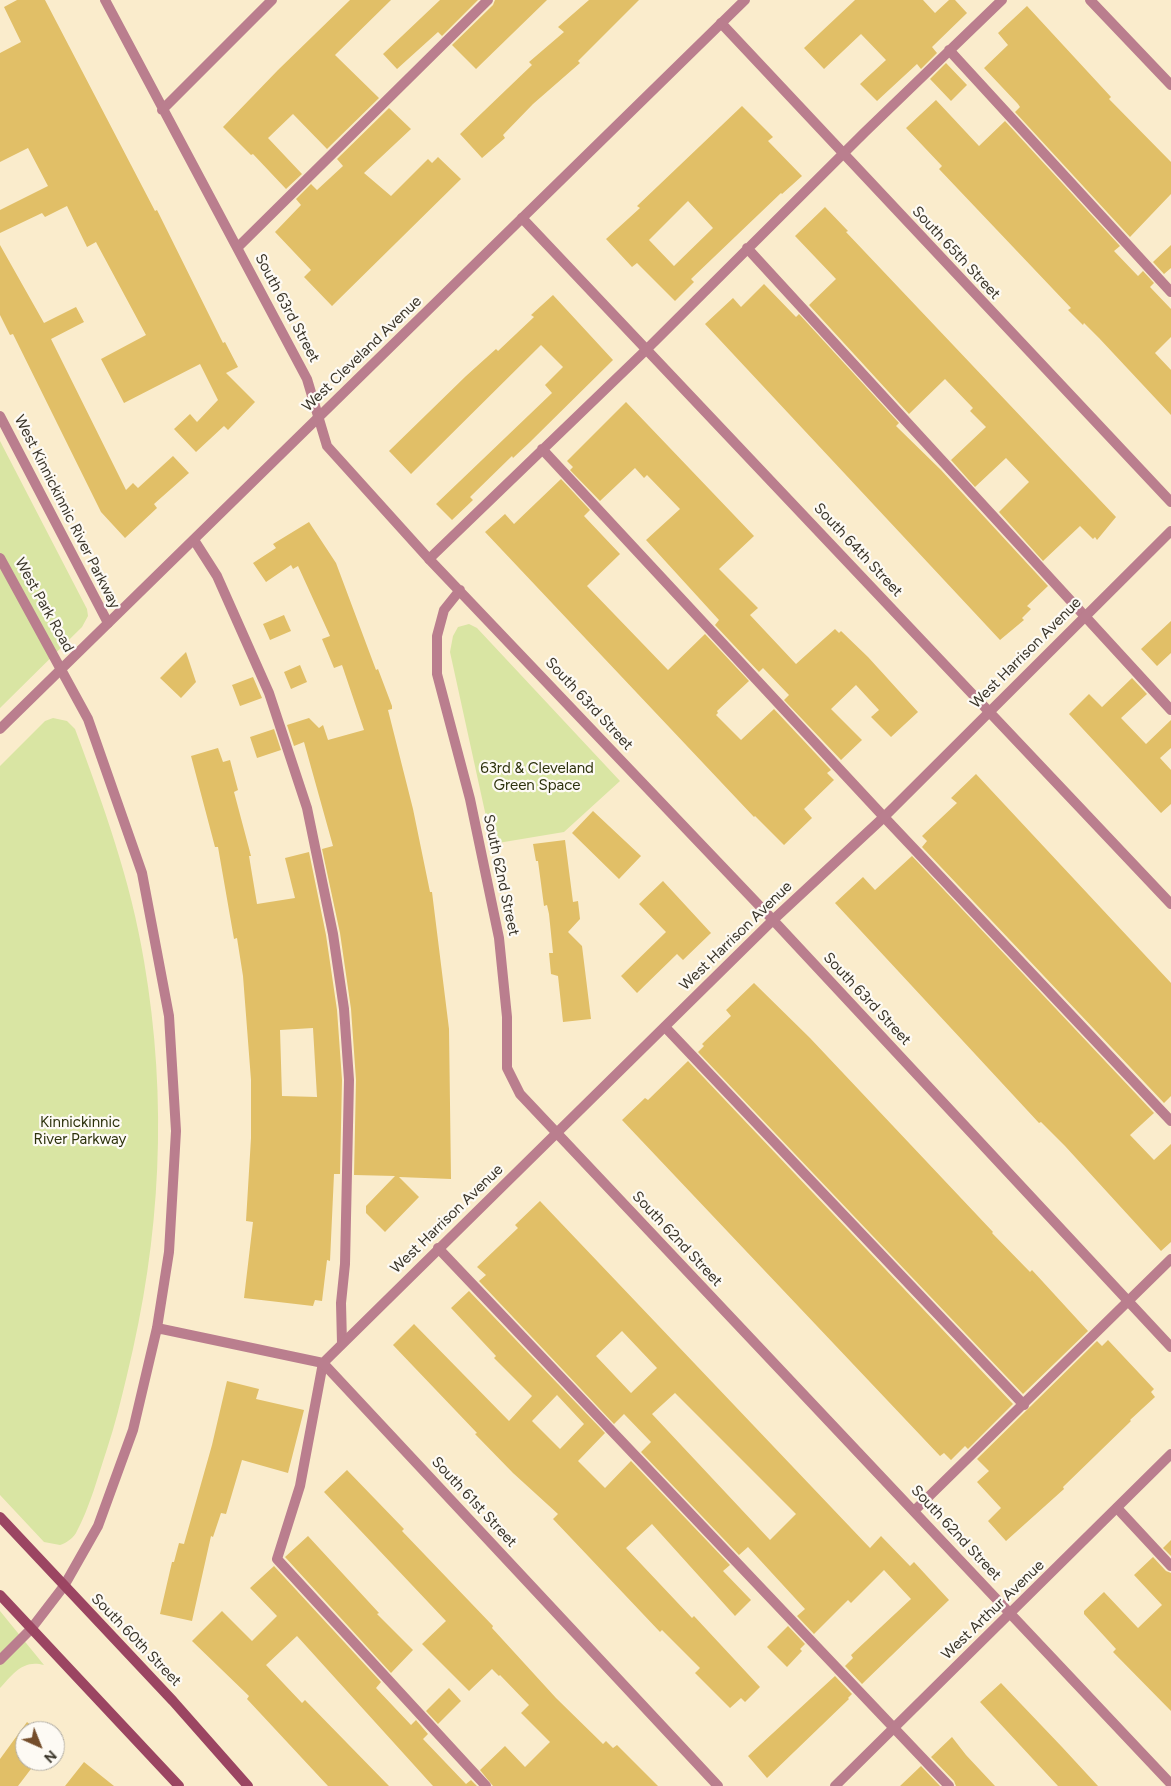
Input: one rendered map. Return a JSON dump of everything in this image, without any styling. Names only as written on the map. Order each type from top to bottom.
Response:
[{"type":"main road","name":"South 60th Street","points":[[0,1517],[173,1702],[248,1786]]},
{"type":"main road","points":[[0,1595],[179,1786]]},
{"type":"street","name":"South 63rd Street","points":[[105,0],[307,379],[320,416],[327,446],[429,559],[773,920],[1171,1347]]},
{"type":"street","points":[[162,110],[272,0]]},
{"type":"street","points":[[238,247],[488,0]]},
{"type":"street","name":"West Cleveland Avenue","points":[[0,729],[61,667],[194,540],[745,0]]},
{"type":"street","points":[[429,559],[648,349],[747,248],[1002,0]]},
{"type":"street","points":[[1090,0],[1171,85]]},
{"type":"street","name":"South 65th Street","points":[[721,24],[1171,502]]},
{"type":"street","points":[[949,50],[1171,292]]},
{"type":"street","name":"South 64th Street","points":[[522,218],[648,349],[1171,904]]},
{"type":"street","points":[[747,248],[1171,710]]},
{"type":"street","name":"West Kinnickinnic River Parkway","points":[[0,416],[108,623]]},
{"type":"street","points":[[542,449],[884,817],[1171,1121]]},
{"type":"street","name":"West Harrison Avenue","points":[[323,1362],[773,920],[884,817],[1171,531]]},
{"type":"street","points":[[194,540],[217,576],[269,693],[307,808],[333,934],[344,1009],[349,1080],[345,1264],[341,1303],[342,1343]]},
{"type":"street","name":"West Park Road","points":[[0,558],[61,667]]},
{"type":"street","name":"South 62nd Street","points":[[460,590],[444,610],[437,636],[437,674],[470,799],[499,938],[507,1017],[507,1068],[520,1094],[1171,1784]]},
{"type":"street","points":[[0,1660],[31,1629],[64,1586],[98,1526],[133,1430],[157,1328],[169,1252],[176,1131],[170,1016],[142,873],[88,719],[61,667]]},
{"type":"street","points":[[664,1027],[1024,1404]]},
{"type":"street","points":[[438,1248],[949,1786]]},
{"type":"street","points":[[914,1511],[1171,1259]]},
{"type":"street","points":[[157,1328],[323,1362],[300,1486],[277,1559],[486,1786]]},
{"type":"street","name":"South 61st Street","points":[[323,1362],[718,1786]]},
{"type":"street","name":"West Arthur Avenue","points":[[835,1786],[1012,1614],[1171,1454]]},
{"type":"street","points":[[1117,1508],[1171,1566]]},
{"type":"green space","points":[[0,441],[87,609],[88,616],[82,627],[0,708]]},
{"type":"green space","name":"63rd & Cleveland Green Space","points":[[469,624],[477,628],[620,781],[564,832],[492,844],[450,652],[453,636],[458,627]]},
{"type":"green space","name":"Kinnickinnic River Parkway","points":[[53,718],[67,721],[75,729],[106,814],[132,902],[152,1013],[158,1117],[154,1220],[147,1272],[127,1375],[110,1440],[85,1513],[74,1535],[60,1545],[44,1542],[0,1495],[0,766],[45,721]]},
{"type":"green space","points":[[0,1611],[44,1665],[30,1664],[24,1666],[14,1673],[0,1688]]},
{"type":"building","points":[[17,0],[45,0],[155,211],[157,210],[223,343],[225,342],[238,367],[226,373],[255,402],[228,430],[224,426],[196,452],[174,429],[190,414],[197,422],[218,400],[200,364],[124,403],[101,359],[146,335],[96,242],[87,247],[67,206],[45,217],[42,213],[0,233],[0,210],[48,186],[28,148],[0,162],[0,53],[21,42],[4,7]]},
{"type":"building","points":[[350,0],[391,0],[335,55],[379,98],[327,149],[293,114],[268,138],[302,174],[286,189],[253,154],[251,155],[223,127]]},
{"type":"building","points":[[440,0],[478,0],[442,36],[438,32],[397,69],[383,54]]},
{"type":"building","points":[[495,0],[547,0],[476,69],[452,45],[493,5]]},
{"type":"building","points":[[589,0],[639,0],[578,61],[580,63],[533,104],[503,135],[505,138],[482,158],[460,134],[532,65],[529,62],[564,32],[558,27]]},
{"type":"building","points":[[855,0],[923,0],[935,13],[949,0],[955,0],[967,13],[932,47],[937,53],[921,69],[917,64],[877,101],[860,84],[886,60],[861,34],[824,69],[804,48]]},
{"type":"building","points":[[1027,6],[1111,97],[1109,99],[1171,162],[1171,194],[1130,237],[1015,112],[1020,107],[1018,104],[984,68],[1008,45],[998,33]]},
{"type":"building","points":[[946,63],[967,85],[951,101],[930,79]]},
{"type":"building","points":[[936,100],[979,146],[1005,121],[1120,246],[1114,251],[1138,276],[1143,271],[1154,283],[1150,287],[1171,309],[1171,337],[1155,353],[1171,370],[1171,415],[1099,338],[1068,310],[1071,308],[939,169],[942,166],[906,128]]},
{"type":"building","points":[[742,106],[773,137],[768,141],[802,176],[781,193],[691,279],[694,282],[675,301],[637,263],[632,267],[606,239],[640,208],[637,206]],"holes":[[[688,201],[713,228],[674,266],[649,240]]]},
{"type":"building","points":[[389,108],[411,129],[364,173],[391,196],[428,159],[432,163],[438,157],[461,179],[332,306],[304,277],[311,270],[275,232],[301,205],[296,199],[311,184],[317,190],[343,166],[337,159]]},
{"type":"building","points":[[825,207],[848,231],[846,232],[1116,517],[1097,540],[1095,537],[1093,539],[1080,526],[1043,561],[999,512],[1029,482],[1006,458],[975,487],[951,460],[986,427],[970,411],[973,408],[945,379],[909,414],[809,305],[836,279],[795,236]]},
{"type":"building","points":[[0,245],[44,323],[76,307],[84,322],[51,339],[126,490],[133,483],[138,488],[173,456],[189,473],[154,504],[157,508],[125,538],[101,512],[13,334],[10,335],[0,315]]},
{"type":"building","points":[[1171,245],[1171,268],[1164,274],[1153,262]]},
{"type":"building","points":[[764,284],[796,317],[799,314],[899,423],[896,426],[941,470],[1048,586],[1027,606],[1031,609],[1022,618],[1024,620],[1000,640],[705,324],[733,298],[741,307]]},
{"type":"building","points":[[553,295],[613,360],[530,442],[513,458],[512,456],[470,497],[473,500],[452,520],[436,504],[552,393],[545,385],[563,367],[541,345],[411,474],[389,451],[466,376],[496,349],[498,351],[534,317],[531,315]]},
{"type":"building","points":[[626,402],[754,536],[719,569],[758,608],[750,615],[796,664],[835,629],[839,633],[841,631],[868,657],[918,712],[891,737],[871,717],[879,710],[856,685],[831,709],[862,740],[841,760],[784,700],[789,695],[763,668],[759,672],[715,625],[719,620],[646,540],[680,509],[647,475],[644,478],[635,468],[600,501],[570,470],[573,467],[567,461]]},
{"type":"building","points":[[561,479],[590,510],[584,516],[620,554],[587,586],[668,670],[705,634],[749,681],[717,711],[716,715],[741,740],[774,709],[831,770],[827,773],[834,780],[804,809],[812,818],[784,845],[754,817],[485,532],[505,514],[514,524]]},
{"type":"building","points":[[309,522],[336,563],[376,670],[378,669],[392,706],[392,709],[388,710],[413,809],[430,892],[432,892],[449,1029],[451,1179],[399,1177],[419,1197],[385,1232],[366,1213],[366,1206],[395,1176],[354,1175],[356,1080],[351,1009],[340,933],[322,849],[333,846],[304,742],[294,746],[287,725],[309,718],[319,728],[323,725],[328,740],[364,730],[342,665],[334,668],[322,639],[330,636],[298,566],[293,569],[291,565],[266,582],[253,563],[276,548],[273,544]]},
{"type":"building","points":[[284,615],[291,631],[270,640],[263,624]]},
{"type":"building","points":[[1171,621],[1171,653],[1157,666],[1141,649]]},
{"type":"building","points":[[186,652],[196,682],[181,698],[160,678]]},
{"type":"building","points":[[300,665],[307,682],[291,689],[284,672]]},
{"type":"building","points":[[253,677],[262,698],[240,706],[232,685]]},
{"type":"building","points":[[1132,678],[1147,694],[1121,718],[1146,744],[1171,720],[1171,748],[1160,758],[1171,770],[1171,804],[1161,813],[1069,714],[1089,694],[1102,707]]},
{"type":"building","points":[[274,729],[281,750],[257,758],[250,737]]},
{"type":"building","points":[[218,748],[223,762],[230,760],[238,790],[234,792],[251,856],[249,856],[257,904],[295,898],[285,858],[309,852],[326,935],[337,1010],[342,1080],[340,1174],[334,1174],[330,1261],[327,1260],[322,1301],[315,1300],[313,1306],[244,1298],[253,1222],[246,1221],[251,1138],[251,1080],[243,976],[237,938],[234,939],[218,847],[215,847],[191,756]],"holes":[[[313,1028],[317,1097],[282,1096],[280,1030]]]},
{"type":"building","points":[[976,774],[1171,983],[1171,1096],[1164,1103],[922,847],[927,841],[922,836],[957,803],[951,798]]},
{"type":"building","points":[[593,811],[641,856],[619,879],[572,833]]},
{"type":"building","points":[[565,840],[573,902],[578,901],[580,919],[568,932],[582,946],[591,1019],[563,1022],[558,976],[551,974],[549,953],[553,953],[549,914],[547,905],[544,906],[538,861],[536,861],[533,844]]},
{"type":"building","points":[[912,856],[1154,1113],[1130,1135],[1154,1160],[1171,1144],[1171,1242],[1161,1251],[1065,1146],[1041,1122],[1039,1123],[835,903],[863,877],[875,890]]},
{"type":"building","points":[[663,881],[711,933],[683,960],[677,954],[637,993],[621,976],[666,932],[639,904]]},
{"type":"building","points":[[754,983],[810,1038],[992,1233],[1030,1272],[1032,1270],[1088,1331],[1023,1394],[698,1052],[704,1046],[702,1044],[731,1016],[726,1010]]},
{"type":"building","points":[[688,1061],[1013,1404],[968,1449],[965,1446],[951,1460],[944,1453],[940,1456],[622,1120],[645,1098],[648,1100]]},
{"type":"building","points":[[540,1201],[870,1548],[881,1536],[910,1566],[914,1562],[949,1600],[862,1684],[845,1666],[853,1658],[851,1655],[911,1599],[884,1570],[851,1603],[848,1600],[814,1634],[797,1616],[805,1609],[748,1547],[739,1555],[641,1452],[651,1442],[624,1414],[614,1424],[479,1281],[486,1275],[477,1267],[518,1228],[515,1225]],"holes":[[[622,1331],[657,1368],[631,1393],[596,1356]],[[675,1393],[796,1514],[770,1540],[652,1414]]]},
{"type":"building","points":[[469,1291],[605,1433],[578,1461],[605,1488],[631,1461],[730,1565],[723,1571],[751,1600],[735,1616],[652,1524],[626,1548],[692,1618],[694,1616],[760,1687],[745,1702],[741,1698],[730,1708],[695,1673],[700,1668],[662,1630],[660,1632],[553,1519],[558,1514],[513,1473],[393,1345],[414,1324],[509,1421],[532,1396],[494,1358],[496,1356],[451,1308]],"holes":[[[557,1395],[584,1424],[560,1449],[532,1421]]]},
{"type":"building","points":[[1108,1340],[1154,1389],[1151,1392],[1155,1397],[1063,1487],[1064,1489],[1006,1541],[988,1521],[1001,1508],[977,1482],[989,1471],[977,1459],[1097,1341],[1102,1346]]},
{"type":"building","points":[[227,1381],[259,1389],[256,1399],[304,1410],[288,1473],[242,1460],[226,1514],[221,1513],[213,1537],[211,1536],[192,1621],[160,1614],[172,1562],[174,1562],[179,1543],[184,1544],[212,1445]]},
{"type":"building","points":[[347,1470],[404,1529],[402,1531],[493,1626],[492,1628],[556,1698],[603,1744],[606,1741],[613,1748],[617,1745],[658,1786],[493,1786],[480,1770],[505,1746],[525,1767],[550,1742],[521,1713],[529,1705],[500,1675],[492,1669],[469,1691],[422,1644],[446,1621],[324,1492]]},
{"type":"building","points":[[308,1536],[379,1613],[377,1614],[413,1650],[391,1673],[285,1557]]},
{"type":"building","points":[[1171,1540],[1171,1556],[1163,1548]]},
{"type":"building","points":[[1153,1557],[1166,1571],[1171,1573],[1171,1711],[1113,1652],[1116,1649],[1084,1614],[1084,1611],[1104,1592],[1138,1628],[1162,1605],[1134,1575]]},
{"type":"building","points":[[274,1566],[381,1682],[376,1688],[411,1725],[416,1720],[428,1734],[423,1739],[466,1784],[471,1780],[477,1786],[433,1786],[297,1636],[266,1665],[302,1703],[305,1700],[389,1786],[328,1786],[247,1699],[249,1696],[192,1641],[222,1611],[252,1641],[277,1616],[250,1588]]},
{"type":"building","points":[[788,1626],[805,1644],[800,1649],[802,1651],[787,1667],[767,1647]]},
{"type":"building","points":[[835,1676],[852,1694],[849,1699],[767,1778],[748,1756]]},
{"type":"building","points":[[1001,1683],[1098,1786],[1058,1786],[980,1702]]},
{"type":"building","points":[[449,1688],[461,1701],[438,1724],[426,1711]]},
{"type":"building","points":[[952,1737],[995,1786],[956,1786],[954,1781],[931,1757]]},
{"type":"building","points":[[15,1738],[15,1771],[29,1771],[18,1786],[0,1786],[0,1759]]},
{"type":"building","points":[[84,1762],[114,1786],[65,1786]]},
{"type":"building","points":[[921,1766],[940,1786],[900,1786]]}]
